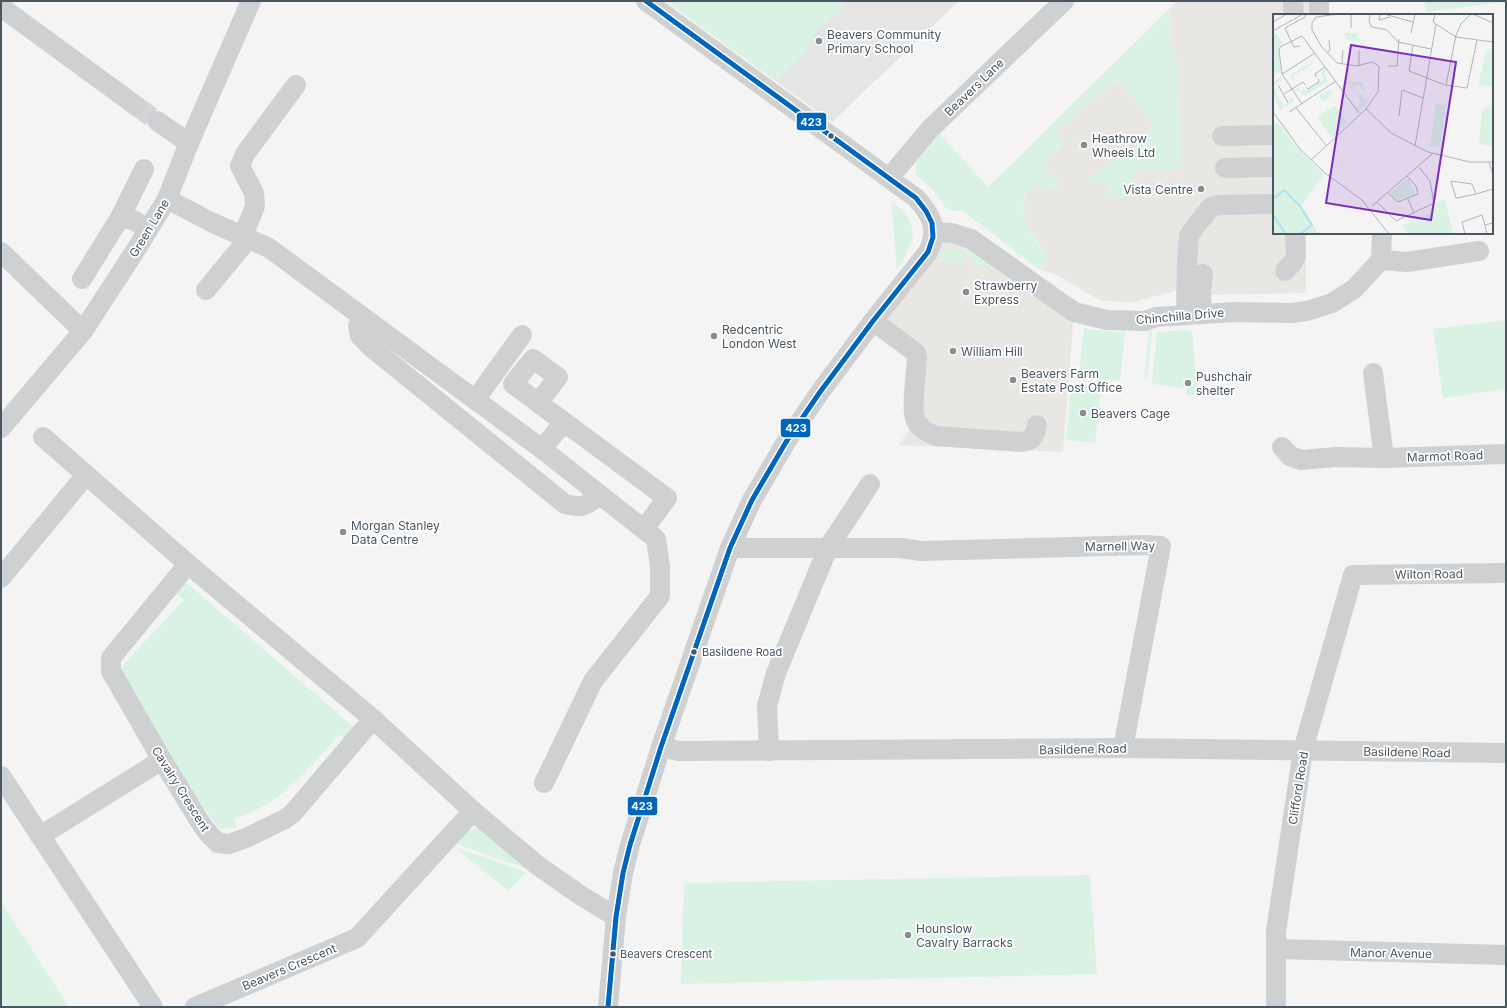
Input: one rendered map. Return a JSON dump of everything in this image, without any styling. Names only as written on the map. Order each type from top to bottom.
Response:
[{"type":"street","name":"Green Lane","points":[[1,428],[83,331],[167,199],[189,142],[251,1]]},
{"type":"street","points":[[608,1007],[616,917],[628,852],[660,747],[730,548],[752,500],[786,442],[820,392],[873,321],[928,252],[932,243],[934,232],[928,213],[916,198],[646,1]]},
{"type":"street","name":"Beavers Lane","points":[[889,178],[931,128],[1064,1]]},
{"type":"street","points":[[1293,1],[1294,14]]},
{"type":"street","points":[[1319,1],[1319,14]]},
{"type":"street","points":[[1,7],[135,105]]},
{"type":"street","points":[[206,290],[245,238],[255,206],[254,193],[240,166],[245,154],[296,85]]},
{"type":"street","points":[[157,121],[189,142]]},
{"type":"street","points":[[1222,136],[1273,135]]},
{"type":"street","points":[[1225,168],[1273,167]]},
{"type":"street","points":[[82,279],[121,216],[144,169]]},
{"type":"street","points":[[167,199],[211,222],[269,248],[542,449],[656,538],[660,566],[660,596],[593,681],[544,783]]},
{"type":"street","points":[[1194,314],[1201,294],[1200,274],[1189,236],[1197,224],[1212,208],[1219,205],[1273,204]]},
{"type":"street","points":[[121,216],[148,230]]},
{"type":"street","name":"Chinchilla Drive","points":[[934,232],[952,233],[971,240],[1055,307],[1107,320],[1145,321],[1156,317],[1194,314],[1234,312],[1292,313],[1307,311],[1332,303],[1354,289],[1381,260]]},
{"type":"street","points":[[1284,271],[1294,261],[1296,256],[1295,234]]},
{"type":"street","points":[[1382,234],[1381,260],[1407,262],[1479,251]]},
{"type":"street","points":[[1,252],[83,331]]},
{"type":"street","points":[[363,318],[358,326],[360,336],[372,348],[565,504],[579,507],[593,502],[599,494]]},
{"type":"street","points":[[873,321],[916,353],[917,358],[913,413],[919,425],[926,432],[936,436],[1022,442],[1030,440],[1035,435],[1037,425]]},
{"type":"street","points":[[475,400],[522,335]]},
{"type":"street","points":[[1373,373],[1384,458]]},
{"type":"street","points":[[538,403],[667,498],[644,529]]},
{"type":"street","points":[[542,449],[564,422]]},
{"type":"street","points":[[43,437],[188,564],[373,719],[473,812],[537,865],[580,895],[616,917]]},
{"type":"street","name":"Marmot Road","points":[[1282,447],[1290,456],[1301,460],[1336,457],[1384,458],[1506,454]]},
{"type":"street","points":[[1,578],[86,475]]},
{"type":"street","points":[[769,751],[768,706],[776,673],[828,548],[870,484]]},
{"type":"street","name":"Marnell Way","points":[[828,548],[901,548],[921,552],[1145,545],[1161,546],[1123,748]]},
{"type":"street","points":[[730,548],[828,548]]},
{"type":"street","name":"Cavalry Crescent","points":[[188,564],[111,658],[111,671],[162,760],[209,834],[218,843],[229,844],[275,825],[293,813],[373,719]]},
{"type":"street","name":"Wilton Road","points":[[1352,575],[1506,573]]},
{"type":"street","name":"Clifford Road","points":[[1276,1007],[1276,931],[1303,750],[1352,575]]},
{"type":"street","name":"Basildene Road","points":[[660,747],[680,752],[1123,748],[1506,753]]},
{"type":"street","points":[[40,836],[162,760]]},
{"type":"street","points":[[1,776],[153,1007]]},
{"type":"street","name":"Beavers Crescent","points":[[196,1007],[357,938],[473,812]]},
{"type":"street","name":"Manor Avenue","points":[[1276,949],[1506,955]]},
{"type":"shaded area","name":"Beavers Community Primary School","points":[[666,1],[959,1],[832,122]]},
{"type":"shaded area","points":[[1177,1],[1309,1],[1308,14],[1273,14],[1273,234],[1306,234],[1306,293],[1209,295],[1174,291],[1131,303],[1099,300],[1055,274],[1040,270],[1048,260],[1025,221],[1023,207],[1026,193],[1034,183],[1042,165],[1063,143],[1055,132],[1112,83],[1120,81],[1147,115],[1169,48],[1170,8]]},
{"type":"shaded area","points":[[945,232],[1074,312],[1063,452],[898,445],[908,432],[913,413],[917,358],[873,321]]},
{"type":"green space","points":[[666,1],[845,1],[840,14],[818,29],[812,36],[814,38],[807,45],[808,48],[777,82]]},
{"type":"green space","points":[[1424,1],[1506,1],[1506,2],[1426,12]]},
{"type":"green space","points":[[1170,8],[1169,48],[1176,48],[1182,169],[1131,171],[1131,197],[1106,199],[1108,184],[1093,184],[1087,180],[1157,129],[1120,81],[1112,83],[1055,132],[1063,142],[1042,166],[1061,185],[1044,191],[1034,183],[1026,193],[1023,202],[1025,219],[1033,237],[1048,260],[1040,270],[963,211],[952,211],[946,208],[933,190],[916,174],[916,162],[940,134],[988,187]]},
{"type":"green space","points":[[891,200],[907,216],[911,223],[912,230],[911,243],[897,269]]},
{"type":"green space","points":[[959,245],[970,248],[995,266],[975,265]]},
{"type":"green space","points":[[950,248],[954,249],[967,264],[937,261],[946,250]]},
{"type":"green space","points":[[1506,320],[1506,389],[1443,398],[1433,329]]},
{"type":"green space","points":[[1084,328],[1125,332],[1120,381],[1079,376]]},
{"type":"green space","points":[[1187,330],[1192,332],[1198,396],[1186,395],[1187,388],[1189,388],[1189,386],[1193,386],[1193,381],[1184,381],[1184,388],[1152,384],[1157,332]]},
{"type":"green space","points":[[1149,331],[1152,332],[1147,380],[1144,380]]},
{"type":"green space","name":"Beavers Cage","points":[[1071,384],[1101,387],[1095,443],[1066,440]]},
{"type":"green space","points":[[187,583],[357,730],[349,743],[339,735],[304,773],[280,795],[266,805],[235,818],[236,828],[218,828],[170,758],[120,674],[124,664],[184,600],[174,591]]},
{"type":"green space","points":[[479,829],[527,869],[454,843],[468,830]]},
{"type":"green space","points":[[455,847],[526,872],[508,891]]},
{"type":"green space","points":[[1090,875],[1097,974],[681,984],[684,883]]},
{"type":"green space","points":[[1,902],[69,1007],[1,1007]]},
{"type":"tunnel","points":[[135,105],[157,121]]},
{"type":"transit line","name":"423","points":[[608,1007],[616,917],[623,873],[630,845],[661,747],[730,548],[752,500],[786,442],[820,392],[873,321],[928,252],[933,237],[932,223],[926,211],[916,198],[646,1]]},
{"type":"place","name":"Beavers Community Primary School","points":[[819,41]]},
{"type":"place","name":"Heathrow Wheels Ltd","points":[[1084,145]]},
{"type":"place","name":"Vista Centre","points":[[1201,189]]},
{"type":"place","name":"Strawberry Express","points":[[966,292]]},
{"type":"place","name":"Redcentric London West","points":[[714,336]]},
{"type":"place","name":"William Hill","points":[[953,351]]},
{"type":"place","name":"Beavers Farm Estate Post Office","points":[[1013,380]]},
{"type":"place","name":"Pushchair shelter","points":[[1188,383]]},
{"type":"place","name":"Beavers Cage","points":[[1083,413]]},
{"type":"place","name":"Morgan Stanley Data Centre","points":[[343,532]]},
{"type":"place","name":"Basildene Road","points":[[694,652]]},
{"type":"place","name":"Hounslow Cavalry Barracks","points":[[908,935]]},
{"type":"place","name":"Beavers Crescent","points":[[613,954]]}]
